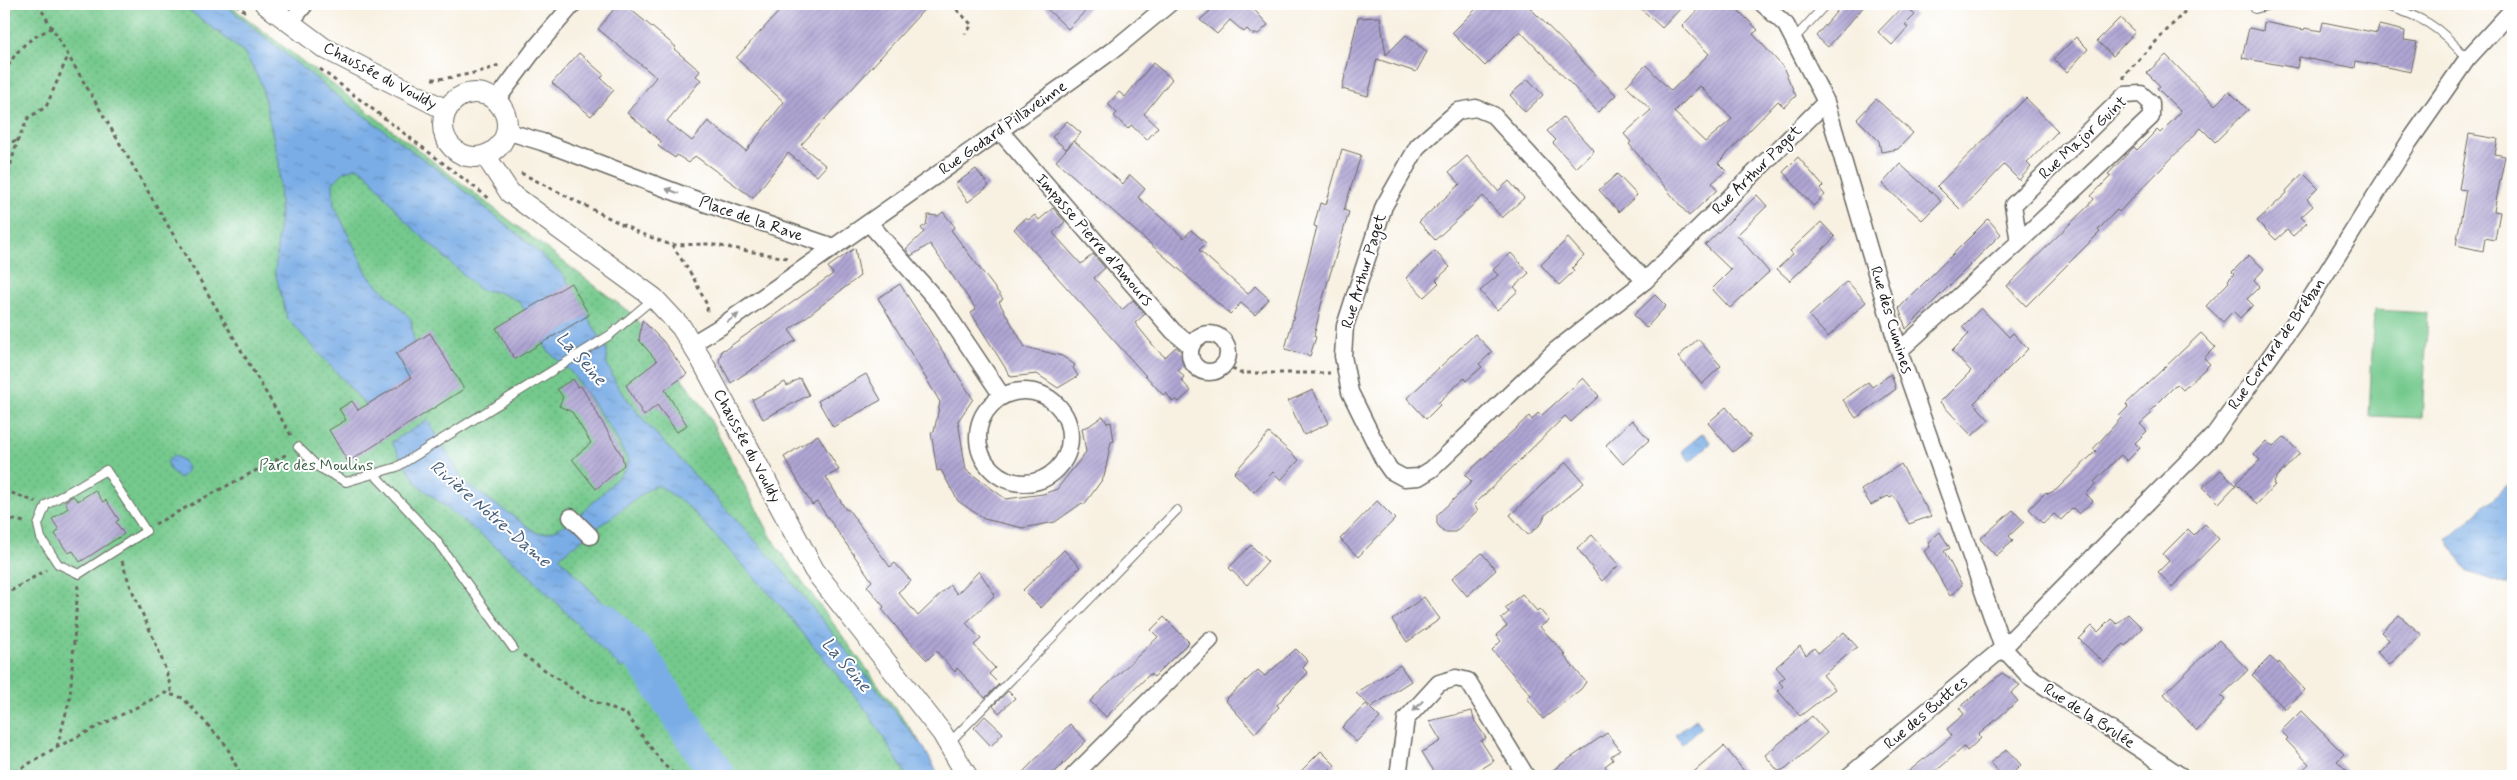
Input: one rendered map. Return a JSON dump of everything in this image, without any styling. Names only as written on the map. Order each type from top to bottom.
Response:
[{"type":"street","points":[[290,22],[305,4]]},
{"type":"street","points":[[496,101],[537,46],[573,4]]},
{"type":"street","name":"Rue Godard Pillaveinne","points":[[834,247],[1117,47],[1168,4]]},
{"type":"street","name":"Rue des Cumines","points":[[1763,4],[1786,26],[1826,102],[1899,351],[2002,648]]},
{"type":"street","name":"Chaussée du Vouldy","points":[[260,11],[290,22],[324,48],[446,110]]},
{"type":"street","name":"Rue Corrard de Bréban","points":[[2002,648],[2214,435],[2300,315],[2409,142],[2467,60],[2510,17]]},
{"type":"street","points":[[469,93],[484,94],[496,101],[505,115],[506,131],[499,146],[485,155],[470,157],[456,151],[446,140],[442,125],[446,110],[455,99],[469,93]]},
{"type":"street","name":"Rue Major Guint","points":[[1899,351],[2019,242],[2152,117],[2152,104],[2141,94],[2125,95],[2013,205],[2019,242]]},
{"type":"street","name":"Rue Arthur Paget","points":[[1645,281],[1494,115],[1476,108],[1458,111],[1418,146],[1384,206],[1345,326],[1343,356],[1350,392],[1391,471],[1404,478],[1419,477],[1432,469],[1556,350],[1645,281],[1826,102]]},
{"type":"street","name":"Place de la Rave","points":[[506,131],[542,142],[758,222],[834,247]]},
{"type":"street","name":"Impasse Pierre d'Amours","points":[[1000,131],[1173,331],[1191,346]]},
{"type":"street","name":"Chaussée du Vouldy","points":[[485,155],[510,193],[654,298],[681,327],[814,570],[949,743],[967,776]]},
{"type":"street","points":[[869,223],[941,305],[1002,396]]},
{"type":"street","name":"Place de la Rave","points":[[692,344],[720,327],[834,247]]},
{"type":"street","points":[[1206,334],[1219,336],[1224,340],[1229,352],[1225,365],[1220,369],[1209,372],[1197,368],[1191,358],[1191,346],[1195,340],[1206,334]]},
{"type":"street","points":[[1016,391],[1031,391],[1045,396],[1057,404],[1065,417],[1070,438],[1064,459],[1055,471],[1042,479],[1027,483],[1011,481],[997,474],[986,463],[979,449],[978,434],[986,412],[1002,396],[1016,391]]},
{"type":"street","points":[[571,516],[590,536]]},
{"type":"street","points":[[1073,776],[1210,640]]},
{"type":"street","name":"Rue des Buttes","points":[[1849,776],[2002,648]]},
{"type":"street","name":"Rue de la Brulée","points":[[2002,648],[2029,676],[2180,776]]},
{"type":"street","points":[[1398,776],[1406,719],[1439,683],[1456,678],[1468,681],[1526,776]]},
{"type":"lane","points":[[1794,39],[1826,4]]},
{"type":"lane","points":[[2255,9],[2273,4]]},
{"type":"lane","points":[[2379,4],[2416,15],[2450,38],[2467,60]]},
{"type":"lane","points":[[298,448],[318,467],[346,482],[397,467],[610,335],[654,298]]},
{"type":"lane","points":[[106,470],[146,531],[78,574],[58,564],[42,538],[38,524],[46,505],[106,470]]},
{"type":"lane","points":[[374,474],[436,540],[513,648]]},
{"type":"lane","points":[[949,743],[1177,510]]},
{"type":"path","points":[[38,4],[298,448],[146,531]]},
{"type":"path","points":[[236,4],[260,11]]},
{"type":"path","points":[[951,4],[972,25],[965,34]]},
{"type":"path","points":[[2125,95],[2124,75],[2192,4]]},
{"type":"path","points":[[4,73],[18,49],[39,34],[52,28]]},
{"type":"path","points":[[4,188],[17,142],[28,118],[46,107],[68,56]]},
{"type":"path","points":[[426,79],[443,80],[461,74],[494,69],[505,60]]},
{"type":"path","points":[[318,68],[494,203]]},
{"type":"path","points":[[4,140],[17,142]]},
{"type":"path","points":[[519,170],[539,184],[620,224],[671,245],[708,244],[786,258],[793,255]]},
{"type":"path","points":[[671,245],[693,277],[708,308],[706,313]]},
{"type":"path","points":[[1225,365],[1240,373],[1346,373]]},
{"type":"path","points":[[4,490],[46,505]]},
{"type":"path","points":[[4,518],[38,524]]},
{"type":"path","points":[[118,549],[128,582],[148,622],[166,668],[172,695]]},
{"type":"path","points":[[4,595],[58,564]]},
{"type":"path","points":[[57,748],[70,698],[78,574]]},
{"type":"path","points":[[513,648],[584,697],[627,715],[663,764],[676,776]]},
{"type":"path","points":[[8,776],[57,748],[165,693],[183,698],[226,745],[239,776]]},
{"type":"green space","name":"Parc des Moulins","points":[[4,4],[228,4],[633,315],[703,406],[775,544],[918,739],[938,776],[4,776]]},
{"type":"green space","points":[[2374,310],[2428,313],[2422,418],[2369,416]]},
{"type":"water","name":"La Seine","points":[[181,4],[224,4],[336,95],[445,175],[525,240],[564,276],[607,350],[607,364],[618,387],[645,422],[779,566],[924,748],[939,776],[907,776],[867,711],[778,603],[687,505],[658,485],[650,488],[559,557],[645,648],[622,669],[521,567],[418,485],[391,442],[428,420],[464,482],[537,533],[560,528],[584,511],[624,471],[629,462],[613,432],[571,372],[548,351],[519,301],[498,292],[480,290],[407,223],[367,174],[357,167],[344,172],[333,183],[334,205],[368,275],[411,319],[414,343],[396,354],[411,379],[366,405],[287,318],[275,272],[280,213],[279,163],[261,83],[244,52]]},
{"type":"water","points":[[1703,433],[1711,443],[1690,461],[1681,451]]},
{"type":"water","points":[[173,455],[183,460],[187,467],[185,474],[179,479],[171,471],[167,462]]},
{"type":"water","points":[[2513,480],[2513,587],[2468,572],[2447,540]]},
{"type":"water","points":[[1696,719],[1702,727],[1682,744],[1675,735]]},
{"type":"building","points":[[618,4],[624,4],[676,47],[674,49],[700,71],[696,76],[701,80],[667,121],[692,141],[708,121],[746,151],[784,102],[736,58],[786,4],[929,4],[801,145],[826,166],[817,176],[788,153],[753,198],[695,156],[689,163],[677,155],[675,158],[658,146],[662,142],[627,113],[656,77],[598,29]]},
{"type":"building","points":[[1042,4],[1092,4],[1068,29]]},
{"type":"building","points":[[1201,4],[1249,4],[1268,25],[1258,34],[1252,34],[1247,29],[1244,32],[1230,20],[1217,34],[1200,20],[1210,11]]},
{"type":"building","points":[[1481,4],[1526,4],[1616,95],[1598,112],[1520,31],[1485,66],[1452,33]]},
{"type":"building","points":[[1636,4],[1685,4],[1662,28]]},
{"type":"building","points":[[1703,4],[1732,4],[1758,30],[1753,34],[1783,67],[1796,96],[1784,107],[1778,101],[1718,163],[1726,171],[1712,183],[1717,190],[1689,216],[1629,144],[1631,142],[1624,134],[1651,110],[1626,86],[1646,65],[1671,91],[1709,54],[1682,26]],"holes":[[[1700,86],[1732,119],[1705,142],[1674,112]]]},
{"type":"building","points":[[1843,4],[1866,4],[1828,47],[1816,36]]},
{"type":"building","points":[[1904,5],[1915,15],[1905,25],[1908,27],[1892,45],[1878,32]]},
{"type":"building","points":[[1380,17],[1386,55],[1406,35],[1427,52],[1416,72],[1377,59],[1368,96],[1342,89],[1358,18]]},
{"type":"building","points":[[2120,18],[2135,32],[2113,56],[2097,41]]},
{"type":"building","points":[[2264,22],[2304,30],[2305,28],[2321,31],[2323,22],[2377,33],[2379,25],[2405,31],[2404,40],[2417,42],[2411,72],[2356,61],[2355,68],[2299,57],[2297,68],[2242,58],[2249,28],[2263,31]]},
{"type":"building","points":[[2076,37],[2088,49],[2067,72],[2054,59]]},
{"type":"building","points":[[579,53],[604,75],[601,78],[614,90],[591,116],[552,83]]},
{"type":"building","points":[[2166,55],[2215,105],[2229,91],[2248,110],[2215,142],[2201,128],[2119,212],[2117,210],[2098,230],[2100,232],[2026,306],[2007,286],[2089,205],[2094,199],[2091,196],[2111,176],[2108,174],[2134,147],[2137,150],[2157,130],[2160,133],[2181,112],[2157,88],[2160,86],[2147,73]]},
{"type":"building","points":[[1153,63],[1172,79],[1144,114],[1158,127],[1147,140],[1131,125],[1128,129],[1114,116],[1117,113],[1108,104],[1119,92],[1125,97]]},
{"type":"building","points":[[1528,79],[1543,95],[1525,112],[1510,95]]},
{"type":"building","points":[[2026,98],[2058,131],[2027,163],[2031,167],[2019,180],[2004,165],[1961,210],[1937,186]]},
{"type":"building","points":[[1876,99],[1913,133],[1898,149],[1881,152],[1879,141],[1857,119]]},
{"type":"building","points":[[1563,117],[1594,151],[1576,168],[1553,143],[1556,140],[1547,131]]},
{"type":"building","points":[[1067,121],[1081,133],[1066,149],[1052,137]]},
{"type":"building","points":[[2469,134],[2498,139],[2495,154],[2505,156],[2494,211],[2500,212],[2495,240],[2485,238],[2483,251],[2456,245],[2466,190],[2459,189]]},
{"type":"building","points":[[1074,141],[1123,184],[1130,175],[1145,189],[1138,197],[1184,238],[1191,230],[1206,243],[1199,250],[1248,294],[1255,286],[1269,299],[1255,315],[1241,303],[1230,314],[1056,161]]},
{"type":"building","points":[[1342,149],[1361,155],[1344,210],[1349,212],[1322,301],[1314,336],[1316,337],[1310,356],[1285,349],[1317,227],[1314,226],[1320,203],[1326,205]]},
{"type":"building","points":[[1467,156],[1498,191],[1509,181],[1524,198],[1502,218],[1483,196],[1435,240],[1419,222],[1460,184],[1449,172]]},
{"type":"building","points":[[1798,157],[1823,186],[1820,189],[1825,195],[1813,206],[1783,172]]},
{"type":"building","points":[[1900,164],[1941,201],[1922,220],[1882,184]]},
{"type":"building","points":[[976,169],[989,186],[968,202],[955,184]]},
{"type":"building","points":[[2303,173],[2318,188],[2307,199],[2313,206],[2301,217],[2307,223],[2293,236],[2287,230],[2276,240],[2257,221],[2287,193],[2286,191]]},
{"type":"building","points":[[1617,174],[1637,195],[1619,212],[1599,190]]},
{"type":"building","points":[[1757,195],[1767,206],[1737,235],[1769,272],[1730,308],[1712,289],[1731,270],[1705,245]]},
{"type":"building","points":[[1053,208],[1065,222],[1053,233],[1081,264],[1093,254],[1105,268],[1094,278],[1122,310],[1133,300],[1145,314],[1135,323],[1157,350],[1165,357],[1176,347],[1190,359],[1178,370],[1184,377],[1181,380],[1191,391],[1179,402],[1176,399],[1173,402],[1166,393],[1163,395],[1014,229],[1026,218],[1028,220],[1035,215],[1039,220]]},
{"type":"building","points":[[943,212],[955,227],[951,230],[1003,299],[999,302],[1025,347],[1062,356],[1075,365],[1073,368],[1078,376],[1058,388],[1037,374],[1011,377],[971,313],[976,309],[930,244],[911,256],[906,249],[924,232],[921,228],[926,225],[928,215],[938,216]]},
{"type":"building","points":[[1988,219],[2001,234],[1906,329],[1899,308]]},
{"type":"building","points":[[1821,222],[1835,237],[1790,281],[1777,269],[1793,254],[1790,251]]},
{"type":"building","points":[[1568,238],[1584,256],[1572,268],[1574,271],[1559,285],[1541,265]]},
{"type":"building","points":[[855,248],[860,276],[789,330],[796,340],[731,383],[719,361],[722,350],[833,274],[828,267]]},
{"type":"building","points":[[1435,251],[1450,267],[1436,280],[1439,283],[1424,297],[1406,278]]},
{"type":"building","points":[[1511,253],[1529,273],[1514,287],[1518,291],[1497,310],[1480,291],[1498,275],[1493,270]]},
{"type":"building","points":[[2249,255],[2264,269],[2254,280],[2260,286],[2247,299],[2253,305],[2240,318],[2233,311],[2223,322],[2206,306],[2229,282],[2228,280],[2234,274],[2232,272]]},
{"type":"building","points":[[1847,281],[1866,302],[1828,337],[1809,316]]},
{"type":"building","points":[[571,283],[589,315],[515,359],[496,328]]},
{"type":"building","points":[[900,284],[973,399],[958,421],[966,470],[1006,499],[1043,494],[1057,489],[1086,452],[1082,428],[1089,426],[1103,416],[1107,423],[1111,422],[1114,441],[1111,442],[1104,477],[1084,505],[1082,503],[1055,522],[1023,528],[984,519],[958,501],[941,470],[937,471],[931,432],[934,432],[940,402],[878,298]]},
{"type":"building","points":[[1655,295],[1666,306],[1646,328],[1634,315]]},
{"type":"building","points":[[1981,308],[2009,337],[2013,333],[2028,349],[1974,403],[1989,420],[1972,436],[1940,402],[1971,371],[1952,351],[1969,334],[1962,327]]},
{"type":"building","points":[[642,320],[663,341],[687,374],[665,390],[687,425],[677,432],[657,405],[644,416],[626,385],[657,361],[639,340]]},
{"type":"building","points":[[430,333],[464,389],[348,462],[329,430],[346,420],[339,409],[352,401],[358,410],[411,378],[396,354]]},
{"type":"building","points":[[2201,333],[2215,347],[2204,358],[2210,364],[2183,390],[2177,384],[2150,411],[2152,413],[2140,424],[2147,431],[2135,443],[2140,448],[2127,461],[2121,455],[2094,482],[2096,484],[2086,494],[2093,501],[2079,514],[2073,508],[2061,520],[2054,514],[2043,524],[2029,509],[2046,492],[2048,494],[2056,490],[2096,451],[2093,449],[2121,418],[2119,416],[2128,407],[2126,404]]},
{"type":"building","points":[[1475,334],[1492,352],[1479,364],[1482,367],[1466,381],[1464,378],[1438,403],[1440,405],[1426,419],[1407,398]]},
{"type":"building","points":[[1698,339],[1721,366],[1702,384],[1678,357]]},
{"type":"building","points":[[866,374],[881,400],[833,427],[818,401]]},
{"type":"building","points":[[1891,374],[1896,389],[1856,418],[1843,400],[1868,382],[1872,387]]},
{"type":"building","points":[[800,378],[809,395],[763,419],[752,400],[785,382],[787,386]]},
{"type":"building","points":[[1583,378],[1599,396],[1571,422],[1565,416],[1474,505],[1478,510],[1455,532],[1444,532],[1437,524],[1437,515],[1472,482],[1465,475],[1529,416],[1532,420],[1538,413],[1541,416]]},
{"type":"building","points":[[573,379],[578,387],[581,386],[622,456],[624,465],[596,489],[572,459],[591,443],[572,412],[559,406],[563,397],[557,389]]},
{"type":"building","points":[[1313,390],[1329,423],[1304,435],[1288,401]]},
{"type":"building","points":[[1726,407],[1751,437],[1733,452],[1708,423]]},
{"type":"building","points":[[1632,420],[1649,440],[1623,464],[1606,445]]},
{"type":"building","points":[[1269,433],[1299,460],[1281,480],[1273,472],[1254,492],[1234,473]]},
{"type":"building","points":[[818,435],[839,470],[826,477],[846,510],[848,509],[890,567],[895,563],[911,581],[898,592],[918,616],[950,585],[957,594],[979,571],[995,595],[966,623],[981,639],[974,645],[995,668],[989,674],[999,684],[985,698],[957,668],[955,672],[936,651],[927,660],[903,635],[882,609],[884,607],[867,586],[872,581],[817,502],[812,505],[784,457]]},
{"type":"building","points":[[2284,437],[2300,453],[2277,477],[2273,484],[2275,485],[2257,504],[2236,483],[2260,460],[2254,454],[2266,441],[2273,447]]},
{"type":"building","points":[[1566,462],[1584,483],[1545,515],[1541,524],[1528,535],[1510,515]]},
{"type":"building","points":[[1901,464],[1931,516],[1909,524],[1894,496],[1890,498],[1888,496],[1871,505],[1861,490]]},
{"type":"building","points":[[2221,470],[2236,485],[2219,503],[2203,487]]},
{"type":"building","points":[[95,490],[103,502],[106,500],[119,520],[116,522],[124,534],[80,562],[73,551],[68,553],[55,534],[59,530],[52,519],[68,508],[65,501],[73,496],[78,501]]},
{"type":"building","points":[[1377,501],[1395,519],[1358,557],[1340,539]]},
{"type":"building","points":[[2013,510],[2024,522],[2009,536],[2013,541],[1996,556],[1980,539]]},
{"type":"building","points":[[2205,524],[2219,539],[2172,587],[2158,572],[2169,561],[2163,554],[2188,529],[2194,535]]},
{"type":"building","points":[[1940,532],[1950,548],[1944,551],[1962,585],[1950,596],[1924,551],[1930,547],[1928,542]]},
{"type":"building","points":[[1592,535],[1619,565],[1602,581],[1577,548]]},
{"type":"building","points":[[1251,545],[1268,562],[1247,585],[1229,568]]},
{"type":"building","points":[[1064,550],[1080,567],[1041,608],[1023,590]]},
{"type":"building","points":[[1482,553],[1496,570],[1467,596],[1452,578]]},
{"type":"building","points":[[1522,594],[1537,611],[1539,609],[1549,620],[1540,627],[1566,655],[1564,656],[1586,682],[1581,689],[1543,719],[1527,698],[1531,695],[1492,650],[1501,641],[1496,635],[1507,626],[1501,619],[1509,612],[1505,608]]},
{"type":"building","points":[[1424,597],[1440,619],[1407,642],[1392,620]]},
{"type":"building","points":[[2128,614],[2142,628],[2125,646],[2123,644],[2104,663],[2079,639],[2092,626],[2098,632],[2111,619],[2117,624]]},
{"type":"building","points":[[2399,615],[2422,635],[2389,665],[2377,652],[2389,640],[2381,632]]},
{"type":"building","points":[[1164,617],[1189,642],[1154,677],[1150,674],[1106,717],[1090,701],[1158,637],[1151,630]]},
{"type":"building","points":[[1844,632],[1857,647],[1823,675],[1835,689],[1800,716],[1778,691],[1783,686],[1779,682],[1785,677],[1776,667],[1800,646],[1806,655],[1814,648],[1818,653]]},
{"type":"building","points":[[2219,640],[2248,670],[2221,696],[2225,700],[2197,731],[2164,694]]},
{"type":"building","points":[[1296,649],[1308,661],[1303,668],[1308,673],[1284,697],[1277,705],[1279,707],[1255,733],[1225,700],[1258,670],[1265,676]]},
{"type":"building","points":[[2270,657],[2278,664],[2279,662],[2305,690],[2285,709],[2252,675]]},
{"type":"building","points":[[1400,665],[1411,681],[1371,707],[1356,693]]},
{"type":"building","points":[[2002,673],[2020,685],[2011,693],[2018,701],[1978,735],[1981,738],[1967,751],[1964,747],[1935,772],[1939,776],[1903,776],[1952,736],[1947,729],[1964,714],[1959,708]]},
{"type":"building","points":[[1008,691],[1015,698],[999,713],[993,706]]},
{"type":"building","points":[[1366,704],[1380,718],[1356,742],[1342,727]]},
{"type":"building","points":[[1472,711],[1474,720],[1486,738],[1481,741],[1494,761],[1470,776],[1437,776],[1422,752],[1441,741],[1429,721]]},
{"type":"building","points":[[2301,711],[2344,754],[2337,761],[2352,776],[2296,776],[2309,764],[2286,740],[2288,738],[2281,731]]},
{"type":"building","points":[[985,716],[1003,733],[991,746],[974,728]]},
{"type":"building","points":[[1812,716],[1827,733],[1786,769],[1778,771],[1765,755]]},
{"type":"building","points":[[1070,724],[1086,741],[1051,776],[1019,776]]},
{"type":"building","points":[[1607,733],[1620,750],[1611,756],[1613,760],[1605,766],[1613,776],[1544,776]]},
{"type":"building","points":[[1724,746],[1748,776],[1689,776]]},
{"type":"building","points":[[2007,749],[2021,765],[2010,776],[2002,776],[1990,763]]},
{"type":"building","points":[[1321,751],[1335,765],[1324,776],[1296,776]]},
{"type":"waterway","name":"Rivière Notre-Dame","points":[[604,620],[641,657],[718,776]]}]
